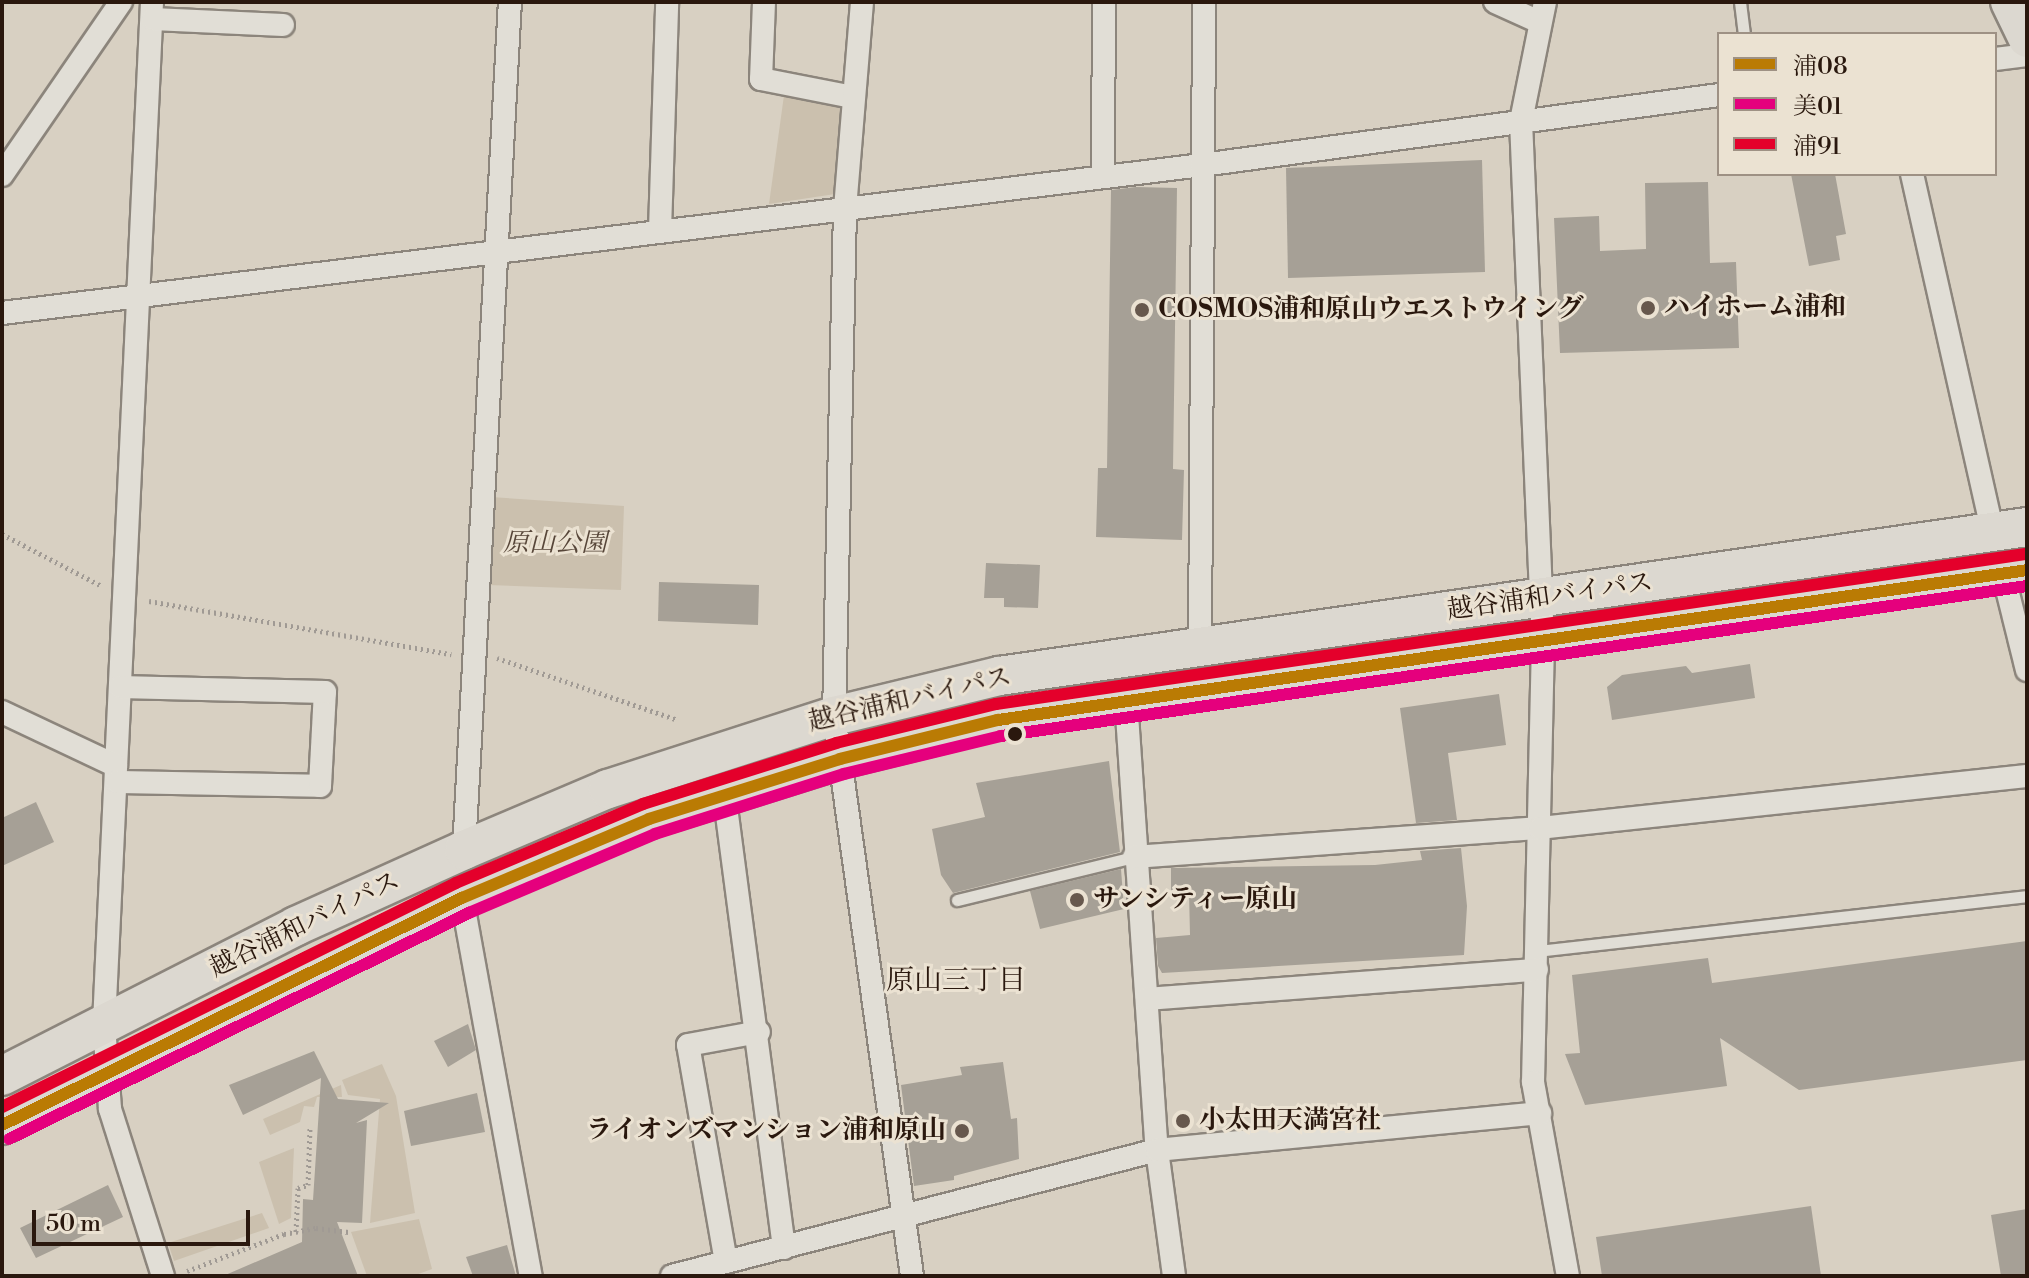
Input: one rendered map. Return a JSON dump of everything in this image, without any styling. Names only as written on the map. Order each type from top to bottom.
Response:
[{"type":"highway","name":"越谷浦和バイパス","points":[[2,1076],[296,926],[464,850],[608,789],[834,716],[999,676],[2010,529]]},
{"type":"highway","name":"越谷浦和バイパス","points":[[2,1125],[462,898],[724,792],[840,759],[998,720],[2015,572]]},
{"type":"main road","points":[[2009,2],[2027,39]]},
{"type":"street","points":[[2,175],[10,152],[121,2]]},
{"type":"street","points":[[464,850],[510,2]]},
{"type":"street","points":[[660,231],[667,2]]},
{"type":"street","points":[[764,2],[761,79],[853,97]]},
{"type":"street","points":[[862,2],[845,209],[834,716],[912,1276]]},
{"type":"street","points":[[1103,177],[1104,2]]},
{"type":"street","points":[[1200,647],[1204,2]]},
{"type":"street","points":[[1495,2],[1542,12],[1521,121],[1543,642],[1533,1082],[1568,1276]]},
{"type":"street","points":[[163,1276],[110,1109],[104,1025],[134,300],[152,10],[283,25]]},
{"type":"street","points":[[1997,59],[2027,55]]},
{"type":"street","points":[[2,313],[134,300],[497,251],[1202,165],[1717,95]]},
{"type":"street","points":[[1913,176],[2010,529]]},
{"type":"street","points":[[2015,572],[2027,670]]},
{"type":"street","points":[[2,712],[116,774],[320,786],[325,692],[120,687]]},
{"type":"street","points":[[1126,700],[1134,857],[1157,1150],[1174,1276]]},
{"type":"street","points":[[1134,857],[1540,828],[2027,776]]},
{"type":"street","points":[[724,792],[759,1032],[784,1248]]},
{"type":"street","points":[[462,898],[531,1276]]},
{"type":"street","points":[[1147,999],[1537,961]]},
{"type":"street","points":[[726,1262],[688,1045],[759,1032]]},
{"type":"street","points":[[672,1276],[1157,1150],[1540,1113]]},
{"type":"lane","points":[[1740,2],[1744,32]]},
{"type":"lane","points":[[957,900],[1134,857]]},
{"type":"lane","points":[[1537,961],[2027,896]]},
{"type":"path","points":[[2,534],[122,596],[476,655],[678,720]]},
{"type":"path","points":[[296,1232],[298,1188],[308,1185],[310,1127]]},
{"type":"path","points":[[175,1276],[296,1232],[316,1228],[351,1232]]},
{"type":"green space","points":[[785,88],[844,101],[835,194],[769,204]]},
{"type":"green space","name":"原山公園","points":[[491,497],[624,506],[621,590],[488,585]]},
{"type":"green space","points":[[382,1064],[396,1096],[415,1213],[370,1223],[380,1099],[348,1095],[342,1080]]},
{"type":"green space","points":[[341,1085],[342,1097],[317,1097],[314,1107],[304,1106],[300,1122],[270,1135],[263,1119]]},
{"type":"green space","points":[[294,1148],[291,1218],[279,1224],[259,1162]]},
{"type":"green space","points":[[262,1213],[269,1228],[174,1261],[168,1243]]},
{"type":"green space","points":[[419,1219],[432,1269],[413,1276],[367,1276],[351,1232]]},
{"type":"building","points":[[1482,160],[1485,272],[1288,278],[1286,168]]},
{"type":"building","points":[[1791,176],[1835,176],[1846,234],[1836,236],[1840,260],[1809,266]]},
{"type":"building","name":"ハイホーム浦和","points":[[1708,182],[1710,263],[1736,262],[1739,348],[1560,353],[1554,218],[1599,216],[1600,251],[1646,249],[1645,183]]},
{"type":"building","name":"COSMOS浦和原山ウエストウイング","points":[[1177,188],[1173,469],[1184,470],[1182,540],[1096,537],[1098,468],[1107,468],[1111,190]]},
{"type":"building","points":[[986,563],[1040,565],[1038,608],[1004,607],[1004,598],[984,598]]},
{"type":"building","points":[[659,582],[759,585],[758,625],[658,621]]},
{"type":"building","points":[[1750,664],[1755,698],[1612,720],[1607,687],[1622,675],[1686,666],[1692,673]]},
{"type":"building","points":[[1499,694],[1506,745],[1448,753],[1457,820],[1416,823],[1400,708]]},
{"type":"building","points":[[1109,761],[1120,852],[953,893],[941,875],[932,829],[985,817],[976,783]]},
{"type":"building","points":[[36,802],[54,842],[2,866],[2,818]]},
{"type":"building","points":[[1461,848],[1467,906],[1464,955],[1162,973],[1158,966],[1156,938],[1190,935],[1189,892],[1171,893],[1171,868],[1375,865],[1422,860],[1420,851]]},
{"type":"building","name":"サンシティー原山","points":[[1121,869],[1124,909],[1040,929],[1030,891]]},
{"type":"building","points":[[2027,941],[2027,1060],[1799,1090],[1720,1038],[1727,1086],[1585,1105],[1565,1054],[1580,1053],[1572,975],[1708,958],[1712,983]]},
{"type":"building","points":[[468,1024],[476,1050],[448,1067],[434,1041]]},
{"type":"building","points":[[314,1051],[338,1099],[389,1103],[356,1123],[367,1120],[362,1223],[337,1222],[358,1276],[223,1276],[302,1242],[303,1199],[313,1200],[321,1078],[243,1115],[229,1085]]},
{"type":"building","name":"ライオンズマンション浦和原山","points":[[1003,1062],[1011,1119],[1017,1118],[1019,1159],[954,1176],[954,1180],[914,1186],[901,1085],[962,1075],[960,1067]]},
{"type":"building","points":[[477,1093],[485,1132],[411,1146],[404,1111]]},
{"type":"building","points":[[108,1185],[123,1217],[36,1258],[20,1228]]},
{"type":"building","points":[[1811,1206],[1821,1276],[1602,1276],[1596,1237]]},
{"type":"building","points":[[2027,1209],[2027,1276],[2001,1276],[1991,1215]]},
{"type":"building","points":[[507,1245],[516,1276],[473,1276],[466,1257]]},
{"type":"transit line","name":"浦91","points":[[2,1107],[456,883],[643,804],[836,743],[996,704],[2025,554]]},
{"type":"transit line","name":"浦08","points":[[2,1125],[462,898],[649,819],[840,759],[998,720],[2027,570]]},
{"type":"transit line","name":"美01","points":[[9,1139],[469,913],[655,834],[844,774],[1001,736],[2027,586]]},
{"type":"place","name":"ハイホーム浦和","points":[[1648,308]]},
{"type":"place","name":"COSMOS浦和原山ウエストウイング","points":[[1142,310]]},
{"type":"place","name":"サンシティー原山","points":[[1077,900]]},
{"type":"place","name":"小太田天満宮社","points":[[1183,1121]]},
{"type":"place","name":"ライオンズマンション浦和原山","points":[[962,1131]]},
{"type":"district","name":"原山三丁目","points":[[956,981]]}]
